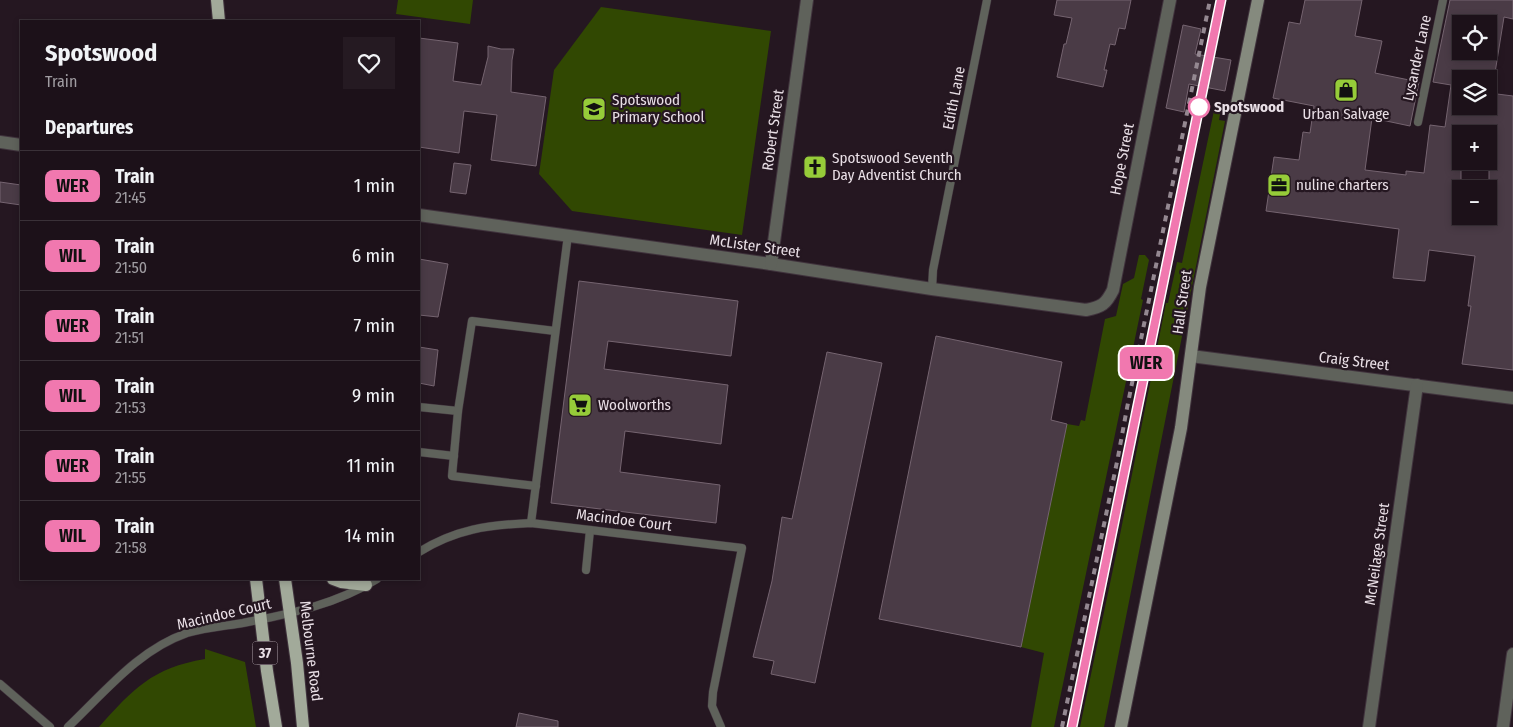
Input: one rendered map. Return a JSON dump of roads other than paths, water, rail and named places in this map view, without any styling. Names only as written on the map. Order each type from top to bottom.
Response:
[{"type":"main road","points":[[217,0],[219,20]]},
{"type":"main road","name":"37","points":[[256,580],[276,727]]},
{"type":"main road","name":"Melbourne Road","points":[[285,580],[297,663],[303,727]]},
{"type":"main road","points":[[336,580],[341,582],[372,582]]},
{"type":"street","name":"Robert Street","points":[[771,264],[805,0]]},
{"type":"street","name":"Hope Street","points":[[1086,310],[1103,305],[1113,290],[1170,0]]},
{"type":"street","name":"Hall Street","points":[[1121,727],[1178,448],[1200,287],[1258,0]]},
{"type":"street","points":[[0,142],[20,145]]},
{"type":"street","name":"McLister Street","points":[[420,214],[1086,310]]},
{"type":"street","name":"Craig Street","points":[[1191,356],[1513,398]]},
{"type":"street","name":"McNeilage Street","points":[[1370,727],[1417,385]]},
{"type":"street","points":[[1504,727],[1513,654]]},
{"type":"lane","name":"Edith Lane","points":[[932,289],[933,270],[987,0]]},
{"type":"lane","name":"Lysander Lane","points":[[1418,122],[1443,0]]},
{"type":"lane","points":[[531,523],[568,236]]},
{"type":"lane","points":[[536,486],[452,476],[458,411],[472,321],[555,331]]},
{"type":"lane","points":[[420,407],[458,411]]},
{"type":"lane","points":[[420,452],[454,456]]},
{"type":"lane","name":"Macindoe Court","points":[[420,551],[463,531],[499,524],[531,523],[742,548],[713,692],[712,706],[721,727]]},
{"type":"lane","points":[[586,570],[590,530]]},
{"type":"lane","name":"Macindoe Court","points":[[70,726],[113,682],[150,651],[187,633],[316,607],[372,582]]},
{"type":"lane","points":[[0,684],[50,727]]},
{"type":"railway","points":[[1062,727],[1210,0]]},
{"type":"railway","points":[[1072,727],[1221,0]]},
{"type":"train","name":"WER","points":[[1072,727],[1221,0]]},
{"type":"place","name":"Urban Salvage","points":[[1346,90]]},
{"type":"place","name":"Spotswood","points":[[1199,107]]},
{"type":"place","name":"Spotswood Primary School","points":[[594,109]]},
{"type":"place","name":"Spotswood Seventh Day Adventist Church","points":[[815,167]]},
{"type":"place","name":"nuline charters","points":[[1279,185]]},
{"type":"place","name":"Woolworths","points":[[580,405]]}]
